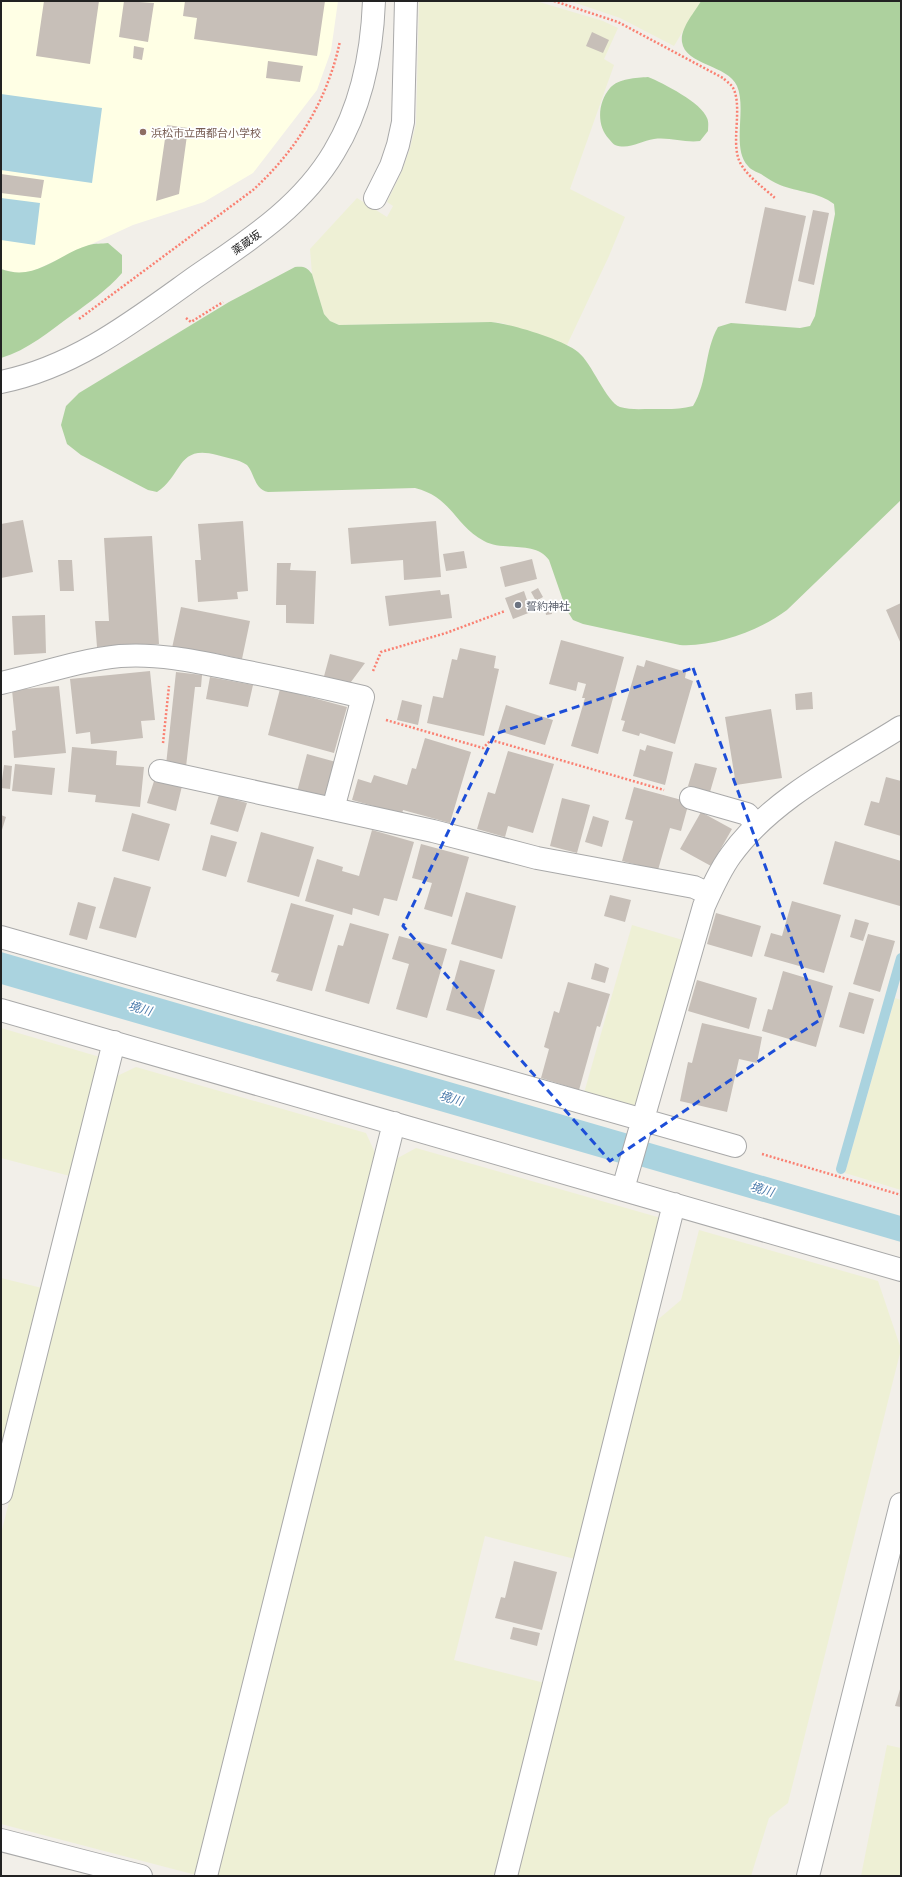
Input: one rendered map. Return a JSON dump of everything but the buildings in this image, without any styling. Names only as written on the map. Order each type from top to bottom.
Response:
[{"type":"street","name":"薬蔵坂","points":[[1,382],[39,372],[66,361],[99,344],[253,237],[277,219],[298,199],[318,177],[334,152],[348,126],[359,98],[366,69],[374,1]]},
{"type":"street","points":[[375,198],[393,159],[403,122],[406,1]]},
{"type":"street","points":[[1,683],[119,656],[159,656],[303,683],[360,705],[333,809]]},
{"type":"street","points":[[625,1180],[704,906],[709,894],[732,855],[757,825],[794,795],[901,727]]},
{"type":"street","points":[[160,771],[433,831],[536,858],[694,887],[709,894]]},
{"type":"street","points":[[691,798],[747,814],[757,825]]},
{"type":"street","points":[[1,937],[641,1126],[735,1146]]},
{"type":"street","points":[[1,1010],[394,1123],[625,1180],[674,1204],[901,1270]]},
{"type":"street","points":[[1,1493],[114,1042]]},
{"type":"street","points":[[206,1876],[394,1123]]},
{"type":"street","points":[[506,1876],[674,1204]]},
{"type":"street","points":[[808,1876],[901,1504]]},
{"type":"street","points":[[1,1840],[141,1876]]},
{"type":"path","points":[[554,1],[618,22],[723,78],[732,87],[736,99],[736,144],[738,158],[745,170],[775,198]]},
{"type":"path","points":[[74,323],[253,190],[272,173],[303,133],[317,107],[329,80],[340,38]]},
{"type":"path","points":[[186,317],[191,322],[223,302]]},
{"type":"path","points":[[505,611],[446,632],[381,652],[360,705],[483,748],[491,740],[691,798]]},
{"type":"path","points":[[160,771],[172,658]]},
{"type":"path","points":[[735,1146],[901,1195]]},
{"type":"highlighted area","points":[[693,668],[821,1019],[610,1161],[403,926],[495,734]]},
{"type":"shaded area","name":"浜松市立西都台小学校","points":[[1,1],[338,1],[331,51],[317,90],[253,173],[204,202],[133,225],[33,271],[21,274],[1,269]]},
{"type":"shaded area","points":[[419,1],[536,1],[603,21],[618,28],[604,59],[614,65],[570,189],[625,217],[609,256],[567,345],[502,323],[339,325],[330,321],[324,314],[312,274],[310,249],[357,198],[387,217],[393,206],[387,202],[402,171],[416,124]]},
{"type":"shaded area","points":[[570,1],[701,1],[674,46],[620,18]]},
{"type":"shaded area","points":[[632,925],[686,941],[639,1103],[633,1106],[584,1093]]},
{"type":"shaded area","points":[[895,998],[901,1000],[901,1190],[845,1173]]},
{"type":"shaded area","points":[[1,1028],[100,1057],[70,1176],[1,1158]]},
{"type":"shaded area","points":[[136,1067],[366,1133],[376,1155],[196,1875],[1,1824],[1,1534],[115,1077]]},
{"type":"shaded area","points":[[416,1148],[661,1218],[575,1559],[485,1536],[454,1660],[545,1683],[496,1876],[216,1875],[396,1159]]},
{"type":"shaded area","points":[[699,1230],[878,1281],[901,1349],[788,1803],[769,1818],[751,1876],[516,1876],[655,1322],[681,1300]]},
{"type":"shaded area","points":[[1,1278],[42,1288],[1,1453]]},
{"type":"shaded area","points":[[887,1745],[901,1748],[901,1876],[861,1876]]},
{"type":"green space","points":[[701,1],[901,1],[901,500],[787,610],[776,618],[736,636],[693,645],[680,645],[583,624],[573,620],[566,609],[549,560],[543,554],[528,548],[501,546],[484,541],[466,528],[437,498],[427,492],[415,488],[268,492],[257,485],[247,465],[240,461],[204,453],[194,454],[187,457],[172,478],[157,492],[148,490],[81,455],[67,444],[61,425],[66,406],[79,393],[229,302],[295,267],[305,268],[312,274],[324,314],[330,321],[339,325],[491,322],[523,329],[549,337],[578,352],[615,404],[628,409],[672,409],[693,406],[698,397],[710,346],[718,327],[731,323],[800,328],[810,326],[815,316],[835,214],[834,204],[822,197],[780,185],[752,170],[748,166],[743,158],[741,149],[741,106],[737,86],[732,79],[725,74],[691,56],[685,50],[682,42],[683,31],[688,20]]},
{"type":"green space","points":[[648,77],[681,94],[704,112],[708,121],[708,131],[700,141],[654,139],[635,145],[620,146],[615,145],[609,139],[600,120],[601,107],[606,94],[610,88],[618,82],[628,79]]},
{"type":"green space","points":[[108,243],[122,255],[122,273],[92,300],[38,340],[11,355],[1,358],[1,269],[14,272],[25,272],[46,265],[89,245]]},
{"type":"water","points":[[1,94],[102,108],[92,183],[1,170]]},
{"type":"water","points":[[1,198],[40,203],[35,245],[1,240]]},
{"type":"water","name":"境川","points":[[1,952],[632,1135],[643,1141],[901,1216],[901,1242],[636,1165],[623,1164],[1,984]]},
{"type":"waterway","points":[[841,1169],[901,958]]},
{"type":"place","name":"浜松市立西都台小学校","points":[[143,132]]},
{"type":"place","name":"誓約神社","points":[[518,605]]}]
